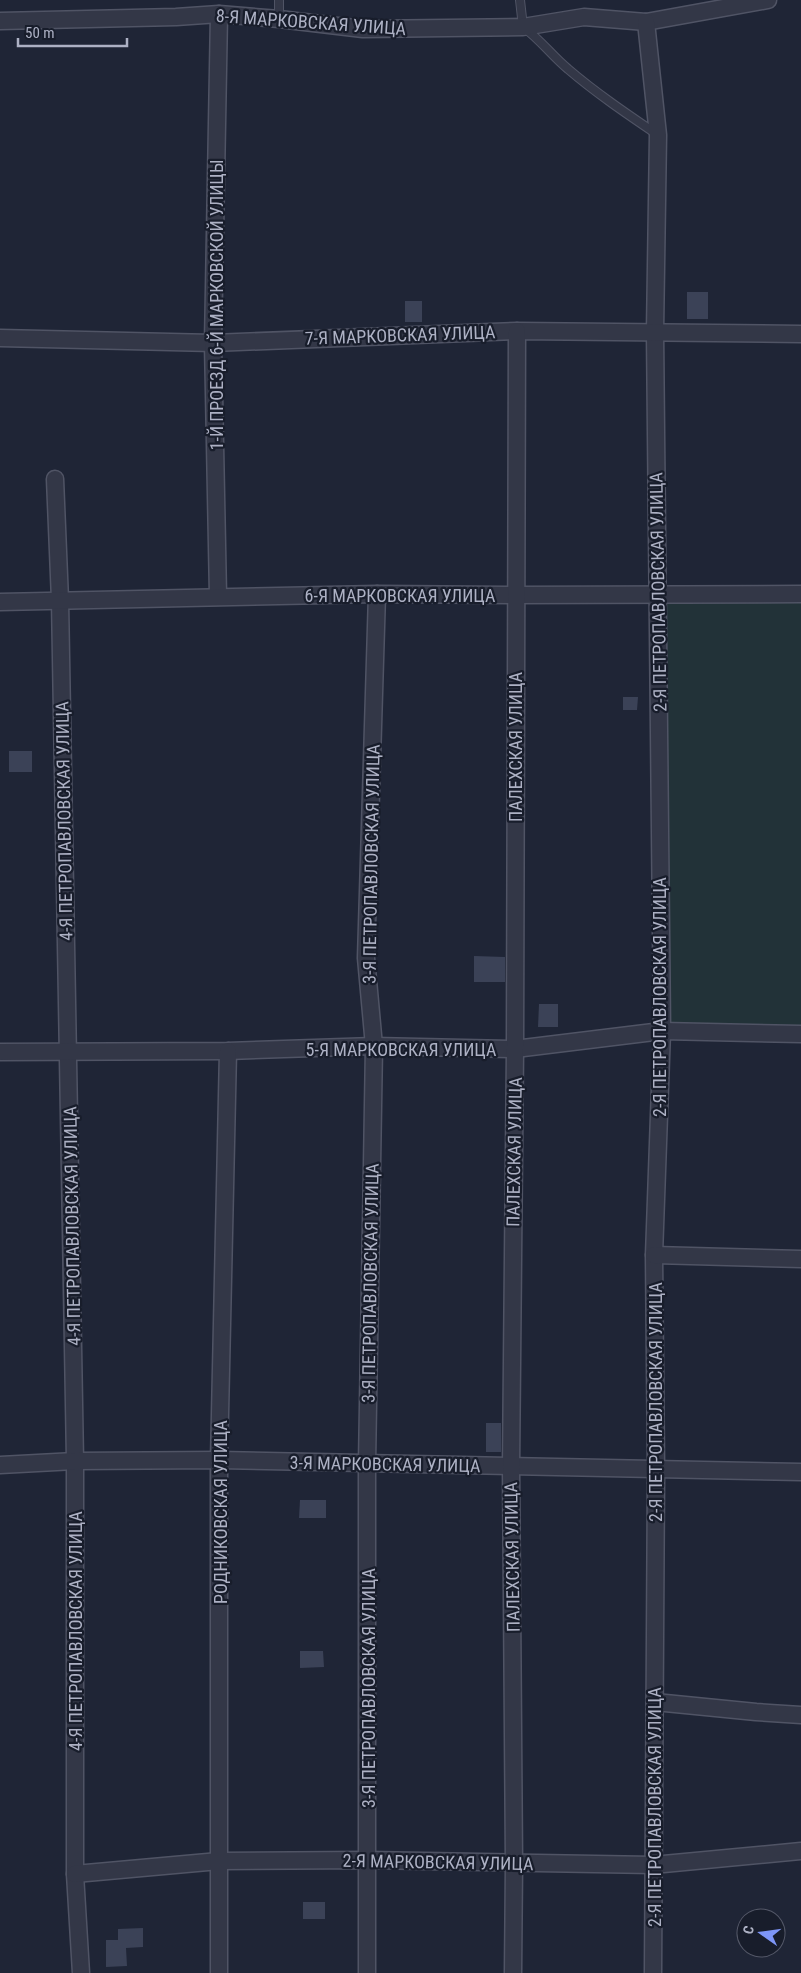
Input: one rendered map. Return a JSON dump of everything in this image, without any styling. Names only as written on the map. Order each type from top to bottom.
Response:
[{"type":"street","name":"8-Я МАРКОВСКАЯ УЛИЦА","points":[[0,21],[176,17],[219,14],[363,29],[523,27],[584,17],[646,22],[768,0]]},
{"type":"street","name":"1-Й ПРОЕЗД 6-Й МАРКОВСКОЙ УЛИЦЫ","points":[[218,596],[212,343],[219,14]]},
{"type":"street","name":"2-Я ПЕТРОПАВЛОВСКАЯ УЛИЦА","points":[[646,22],[658,135],[655,332],[662,1031],[654,1255],[656,1470],[652,1973]]},
{"type":"street","name":"7-Я МАРКОВСКАЯ УЛИЦА","points":[[0,338],[212,343],[517,331],[801,334]]},
{"type":"street","name":"ПАЛЕХСКАЯ УЛИЦА","points":[[513,1973],[511,1467],[515,1049],[517,331]]},
{"type":"street","name":"4-Я ПЕТРОПАВЛОВСКАЯ УЛИЦА","points":[[55,479],[60,600],[76,1461],[75,1874],[81,1973]]},
{"type":"street","name":"6-Я МАРКОВСКАЯ УЛИЦА","points":[[0,602],[377,594],[801,594]]},
{"type":"street","name":"3-Я ПЕТРОПАВЛОВСКАЯ УЛИЦА","points":[[367,1973],[367,1464],[374,1046],[366,958],[377,594]]},
{"type":"street","name":"5-Я МАРКОВСКАЯ УЛИЦА","points":[[0,1052],[228,1051],[374,1046],[515,1049],[662,1031],[801,1034]]},
{"type":"street","name":"РОДНИКОВСКАЯ УЛИЦА","points":[[219,1973],[219,1460],[228,1051]]},
{"type":"street","points":[[654,1255],[801,1259]]},
{"type":"street","name":"3-Я МАРКОВСКАЯ УЛИЦА","points":[[0,1465],[76,1461],[219,1460],[801,1472]]},
{"type":"street","points":[[655,1702],[801,1715]]},
{"type":"street","name":"2-Я МАРКОВСКАЯ УЛИЦА","points":[[75,1874],[218,1861],[368,1860],[653,1865],[801,1851]]},
{"type":"lane","points":[[279,0],[279,19]]},
{"type":"lane","points":[[520,0],[523,27],[535,36],[567,69],[608,101],[658,135]]},
{"type":"shaded area","points":[[658,594],[801,594],[801,1034],[662,1031]]},
{"type":"building","points":[[687,292],[708,292],[708,319],[687,319]]},
{"type":"building","points":[[405,301],[422,301],[422,322],[405,322]]},
{"type":"building","points":[[623,697],[638,697],[637,710],[623,710]]},
{"type":"building","points":[[9,751],[32,751],[32,772],[9,772]]},
{"type":"building","points":[[474,956],[505,957],[505,982],[474,982]]},
{"type":"building","points":[[539,1004],[558,1004],[558,1027],[538,1027]]},
{"type":"building","points":[[486,1423],[501,1423],[501,1452],[486,1452]]},
{"type":"building","points":[[300,1500],[326,1500],[326,1518],[299,1518]]},
{"type":"building","points":[[300,1651],[323,1651],[324,1667],[300,1668]]},
{"type":"building","points":[[303,1902],[325,1902],[325,1919],[303,1919]]},
{"type":"building","points":[[143,1928],[143,1947],[126,1948],[127,1966],[106,1967],[106,1940],[118,1940],[118,1929]]}]
